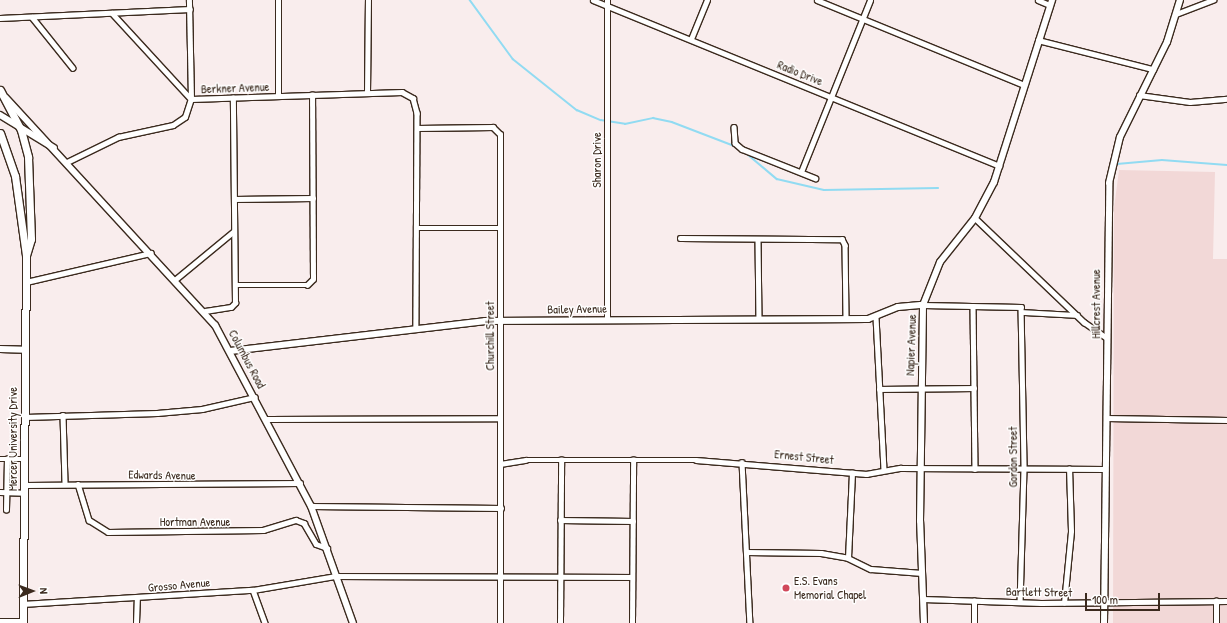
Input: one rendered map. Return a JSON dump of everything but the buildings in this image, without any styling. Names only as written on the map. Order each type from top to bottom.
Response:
[{"type":"main road","name":"Mercer University Drive","points":[[0,90],[6,98],[21,130],[31,173],[30,239],[26,255]]},
{"type":"main road","name":"Mercer University Drive","points":[[0,133],[15,176],[26,255],[23,622]]},
{"type":"street","points":[[189,0],[191,99]]},
{"type":"street","points":[[278,0],[278,96]]},
{"type":"street","points":[[367,93],[368,0]]},
{"type":"street","name":"Radio Drive","points":[[593,0],[999,166]]},
{"type":"street","name":"Sharon Drive","points":[[607,0],[607,319]]},
{"type":"street","points":[[691,39],[707,0]]},
{"type":"street","points":[[816,0],[1024,85]]},
{"type":"street","points":[[801,172],[830,96],[870,0]]},
{"type":"street","points":[[1038,0],[1051,2]]},
{"type":"street","name":"Hillcrest Avenue","points":[[1104,623],[1109,183],[1120,137],[1153,68],[1176,14],[1180,0]]},
{"type":"street","points":[[1176,14],[1213,0]]},
{"type":"street","name":"Napier Avenue","points":[[924,623],[920,469],[920,388],[923,306],[940,262],[976,218],[999,166],[1051,2]]},
{"type":"street","points":[[0,18],[190,9]]},
{"type":"street","points":[[112,13],[191,99]]},
{"type":"street","points":[[32,17],[73,68]]},
{"type":"street","points":[[1038,40],[1153,68]]},
{"type":"street","name":"Berkner Avenue","points":[[67,162],[118,137],[177,124],[189,112],[191,99],[404,92],[415,101],[417,128]]},
{"type":"street","points":[[235,285],[311,283],[313,198],[312,95]]},
{"type":"street","points":[[1140,95],[1190,102],[1227,99]]},
{"type":"street","name":"Columbus Road","points":[[6,98],[205,311],[231,351],[311,506],[353,623]]},
{"type":"street","points":[[205,311],[233,306],[235,285],[233,98]]},
{"type":"street","name":"Columbus Road","points":[[0,115],[21,130],[54,148]]},
{"type":"street","points":[[734,127],[735,143],[742,149],[815,178]]},
{"type":"street","points":[[416,328],[417,128]]},
{"type":"street","name":"Churchill Street","points":[[417,128],[498,130],[501,508],[500,623]]},
{"type":"street","points":[[234,199],[313,198]]},
{"type":"street","points":[[976,218],[1077,315],[1107,338]]},
{"type":"street","points":[[416,228],[499,228]]},
{"type":"street","points":[[176,279],[234,231]]},
{"type":"street","points":[[680,238],[844,240],[846,319]]},
{"type":"street","points":[[758,239],[759,319]]},
{"type":"street","points":[[26,282],[151,253]]},
{"type":"street","points":[[923,306],[1017,306],[1022,312],[1077,315]]},
{"type":"street","name":"Bailey Avenue","points":[[231,351],[416,328],[500,321],[607,319],[846,319],[876,317],[898,307],[923,306]]},
{"type":"street","points":[[973,306],[975,469]]},
{"type":"street","name":"Gordon Street","points":[[1020,602],[1024,469],[1022,312]]},
{"type":"street","points":[[876,317],[884,469]]},
{"type":"street","points":[[0,350],[25,350]]},
{"type":"street","points":[[879,389],[974,388]]},
{"type":"street","points":[[24,417],[202,409],[255,397]]},
{"type":"street","points":[[62,415],[65,484]]},
{"type":"street","points":[[267,419],[500,418]]},
{"type":"street","points":[[1106,418],[1227,420]]},
{"type":"street","points":[[0,459],[24,459]]},
{"type":"street","points":[[6,510],[7,459]]},
{"type":"street","points":[[560,623],[561,460]]},
{"type":"street","name":"Ernest Street","points":[[500,464],[561,460],[742,462],[852,473],[884,469],[1105,468]]},
{"type":"street","points":[[632,623],[633,460]]},
{"type":"street","points":[[742,462],[750,623]]},
{"type":"street","points":[[1064,603],[1071,531],[1069,468]]},
{"type":"street","points":[[848,558],[852,473]]},
{"type":"street","name":"Edwards Avenue","points":[[25,485],[300,483]]},
{"type":"street","name":"Hortman Avenue","points":[[78,484],[89,520],[108,532],[239,532],[263,530],[296,520],[304,523],[316,544],[327,548]]},
{"type":"street","points":[[0,492],[24,493]]},
{"type":"street","points":[[311,506],[501,508]]},
{"type":"street","points":[[560,520],[633,521]]},
{"type":"street","points":[[746,552],[821,553],[848,558],[871,568],[922,573]]},
{"type":"street","name":"Grosso Avenue","points":[[22,604],[137,599],[254,590],[336,576],[632,577]]},
{"type":"street","points":[[254,590],[265,623]]},
{"type":"street","points":[[136,623],[137,599]]},
{"type":"street","name":"Bartlett Street","points":[[923,599],[1064,603],[1227,601]]},
{"type":"street","points":[[974,601],[974,623]]},
{"type":"street","points":[[1216,601],[1216,623]]},
{"type":"street","points":[[0,621],[23,622]]},
{"type":"shaded area","points":[[1119,170],[1215,172],[1213,259],[1227,259],[1227,623],[1113,623],[1114,208]]},
{"type":"waterway","points":[[470,0],[513,59],[577,110],[601,120],[625,124],[653,118],[672,122],[737,147]]},
{"type":"waterway","points":[[745,152],[777,179],[824,190],[938,188]]},
{"type":"waterway","points":[[1117,164],[1162,160],[1227,165]]},
{"type":"place","name":"E.S. Evans Memorial Chapel","points":[[786,588]]}]
